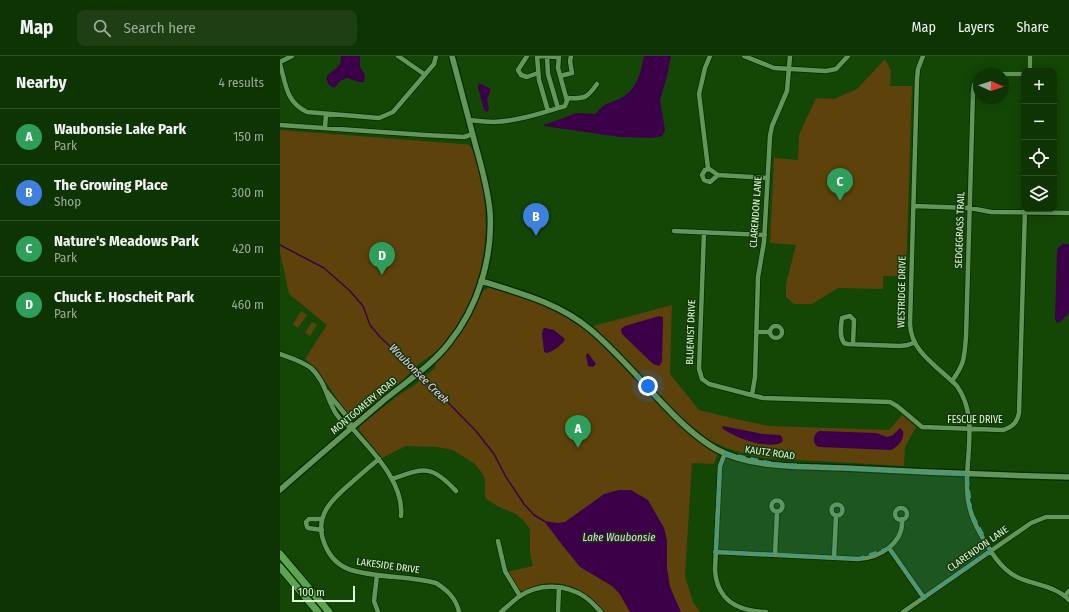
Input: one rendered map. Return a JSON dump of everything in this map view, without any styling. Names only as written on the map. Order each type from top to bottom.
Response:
[{"type":"main road","points":[[280,554],[329,612]]},
{"type":"main road","points":[[280,567],[318,612]]},
{"type":"street","points":[[292,56],[280,63],[290,99],[297,107],[307,112],[379,118],[393,112],[434,64],[436,56]]},
{"type":"street","points":[[398,56],[424,74]]},
{"type":"street","name":"MONTGOMERY ROAD","points":[[280,490],[426,367],[449,342],[469,310],[481,281],[489,242],[490,211],[484,178],[452,56]]},
{"type":"street","points":[[527,56],[518,70],[521,75],[527,77],[538,74]]},
{"type":"street","points":[[548,111],[540,85],[538,74],[538,56],[558,57],[558,68],[567,101]]},
{"type":"street","points":[[560,76],[572,73],[570,61],[571,56]]},
{"type":"street","points":[[710,56],[705,68],[699,94],[709,168],[718,175],[767,178]]},
{"type":"street","points":[[744,56],[774,68],[831,70],[840,65],[848,56]]},
{"type":"street","name":"CLARENDON LANE","points":[[752,395],[755,377],[758,277],[764,235],[770,136],[772,126],[787,91],[790,56]]},
{"type":"street","name":"WESTRIDGE DRIVE","points":[[913,343],[910,324],[917,79],[918,69],[923,56]]},
{"type":"street","points":[[1030,56],[1030,68]]},
{"type":"street","points":[[547,57],[548,74],[558,108]]},
{"type":"street","points":[[1009,74],[1021,74]]},
{"type":"street","points":[[540,85],[550,81]]},
{"type":"street","points":[[469,120],[495,122],[548,111],[564,106],[568,98],[582,99],[589,95],[597,84]]},
{"type":"street","name":"SEDGEGRASS TRAIL","points":[[952,381],[961,369],[964,361],[966,337],[973,92]]},
{"type":"street","points":[[325,128],[326,114]]},
{"type":"street","points":[[280,125],[464,137],[473,134]]},
{"type":"street","points":[[709,168],[705,170],[702,175],[704,180],[710,182],[718,175]]},
{"type":"street","points":[[914,206],[970,208],[991,212],[1021,211]]},
{"type":"street","name":"FESCUE DRIVE","points":[[752,395],[768,398],[890,402],[897,406],[922,428],[1003,430],[1012,426],[1018,419],[1025,212]]},
{"type":"street","points":[[1047,212],[1069,213]]},
{"type":"street","points":[[674,230],[764,235]]},
{"type":"street","name":"BLUEMIST DRIVE","points":[[704,232],[699,363],[700,374],[709,384],[752,395]]},
{"type":"street","name":"KAUTZ ROAD","points":[[481,281],[546,302],[582,323],[610,348],[684,425],[705,442],[725,453],[745,459],[776,464],[1069,478]]},
{"type":"street","points":[[853,344],[854,320],[853,318],[847,316],[842,318],[841,337],[844,343],[853,344],[900,346],[913,343],[921,353],[952,381],[962,393],[967,405],[969,418],[967,495],[971,512],[978,530],[1003,567],[1010,573],[1025,580],[1047,587],[1065,596],[1069,600]]},
{"type":"street","points":[[756,332],[770,332]]},
{"type":"street","points":[[280,354],[296,359],[310,368],[320,380],[326,392],[329,403],[339,418],[344,424],[352,428],[388,470],[401,504],[401,516]]},
{"type":"street","points":[[725,453],[720,466],[715,576],[725,598],[733,604],[743,610],[766,612]]},
{"type":"street","name":"LAKESIDE DRIVE","points":[[379,459],[334,497],[326,509],[322,519],[322,530],[324,544],[327,550],[337,562],[353,570],[377,575],[424,580],[436,583],[446,590],[455,600],[459,612]]},
{"type":"street","points":[[392,479],[417,470],[431,471],[442,477],[456,491]]},
{"type":"street","points":[[775,555],[777,512]]},
{"type":"street","points":[[834,558],[836,516]]},
{"type":"street","name":"CLARENDON LANE","points":[[903,612],[1036,520],[1052,516],[1069,517]]},
{"type":"street","points":[[322,519],[309,519],[306,522],[308,528],[322,530]]},
{"type":"street","points":[[716,552],[834,558],[866,558],[877,555],[889,548],[899,536],[903,525],[902,519]]},
{"type":"street","points":[[498,540],[505,571],[520,596]]},
{"type":"street","points":[[889,548],[924,598]]},
{"type":"street","points":[[377,575],[374,600],[378,612]]},
{"type":"street","points":[[501,612],[520,596],[536,588],[551,587],[559,587],[573,591],[584,597],[601,612]]},
{"type":"street","points":[[558,612],[559,587]]},
{"type":"street","points":[[1065,596],[1069,591]]},
{"type":"highlighted area","points":[[725,453],[776,464],[967,474],[971,512],[991,550],[924,598],[889,548],[858,559],[715,552],[720,466]]},
{"type":"shaded area","points":[[885,59],[891,71],[890,86],[912,86],[906,276],[883,276],[883,289],[838,288],[812,304],[794,304],[786,297],[786,284],[796,245],[770,243],[774,158],[798,160],[799,135],[816,98],[834,99],[857,89]]},
{"type":"shaded area","points":[[280,130],[466,144],[472,149],[477,163],[485,203],[486,225],[480,269],[466,311],[441,347],[355,419],[352,418],[340,403],[317,369],[305,359],[327,325],[289,294],[280,252]]},
{"type":"shaded area","points":[[490,287],[543,304],[563,314],[581,326],[604,347],[680,426],[718,453],[714,464],[692,463],[685,576],[693,602],[700,612],[605,612],[591,599],[576,589],[560,584],[541,584],[520,591],[507,572],[533,566],[530,553],[530,529],[516,514],[499,507],[485,498],[485,480],[475,464],[453,450],[437,447],[406,446],[382,458],[360,431],[359,428],[361,425],[435,368],[436,361],[465,325],[484,290]]},
{"type":"shaded area","points":[[672,305],[670,374],[699,410],[769,426],[889,430],[902,415],[916,427],[905,447],[904,466],[764,458],[726,448],[708,439],[682,418],[593,326]]},
{"type":"shaded area","points":[[301,311],[307,315],[298,328],[293,324]]},
{"type":"shaded area","points":[[312,322],[317,325],[310,336],[305,333]]},
{"type":"water","points":[[341,56],[360,56],[360,67],[365,75],[364,82],[347,78],[340,81],[335,88],[328,84],[327,76],[340,64]]},
{"type":"water","points":[[644,56],[671,56],[660,100],[665,130],[662,136],[652,138],[620,137],[544,126],[577,113],[595,114],[604,105],[627,94],[635,85]]},
{"type":"water","points":[[479,83],[491,89],[487,99],[489,110],[487,112],[484,110],[478,87]]},
{"type":"water","points":[[1063,244],[1069,244],[1069,313],[1057,323],[1055,319],[1057,250]]},
{"type":"water","points":[[659,316],[663,317],[663,319],[662,362],[659,366],[653,364],[622,334],[621,329],[625,326]]},
{"type":"water","points":[[543,329],[554,330],[565,339],[558,348],[547,353],[544,352],[542,334]]},
{"type":"water","points":[[588,353],[596,364],[593,367],[588,366],[586,355]]},
{"type":"water","points":[[723,426],[763,434],[780,435],[783,441],[781,443],[767,445],[750,442],[728,432],[722,428]]},
{"type":"water","points":[[900,428],[903,431],[902,440],[891,450],[819,447],[814,442],[814,437],[819,431],[876,433],[887,437],[893,435]]},
{"type":"water","name":"Lake Waubonsie","points":[[619,490],[631,490],[648,500],[664,528],[667,540],[667,568],[670,587],[681,612],[630,612],[619,593],[612,586],[580,567],[544,521],[558,523],[565,522],[604,494]]},
{"type":"waterway","name":"Waubonsee Creek","points":[[280,245],[324,268],[350,291],[363,306],[370,325],[380,337],[417,371]]},
{"type":"waterway","name":"Waubonsee Creek","points":[[420,374],[476,431],[494,454],[506,477],[524,504],[534,515],[544,521]]},
{"type":"place","name":"Nature's Meadows Park","points":[[840,201]]},
{"type":"place","name":"The Growing Place","points":[[536,236]]},
{"type":"place","name":"Chuck E. Hoscheit Park","points":[[382,275]]},
{"type":"place","name":"Waubonsie Lake Park","points":[[578,448]]}]
